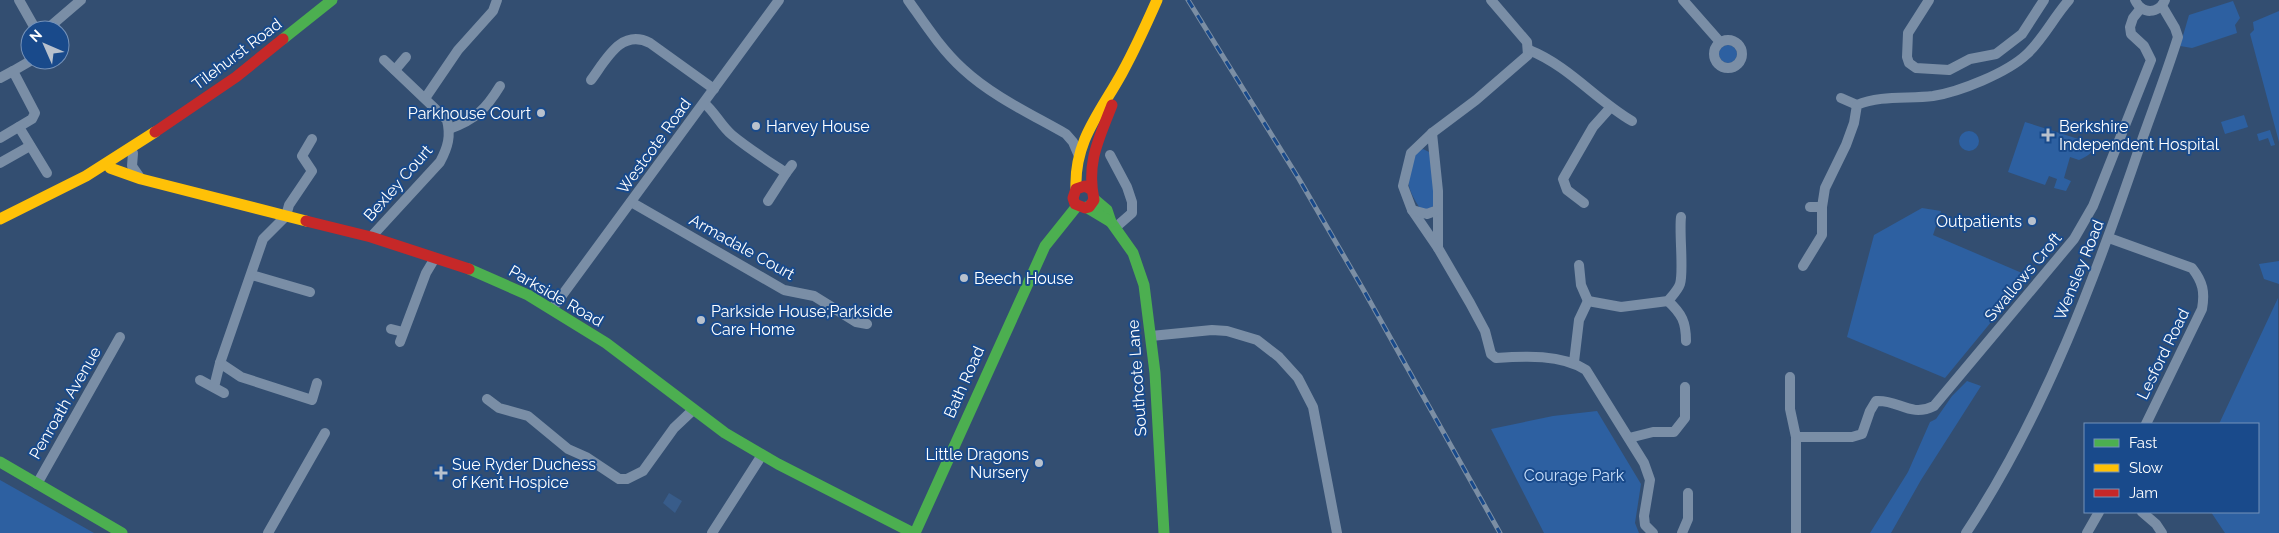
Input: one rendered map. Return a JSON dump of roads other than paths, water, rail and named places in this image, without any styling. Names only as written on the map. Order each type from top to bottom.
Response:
[{"type":"street","points":[[19,0],[30,20]]},
{"type":"street","points":[[58,20],[81,0]]},
{"type":"street","name":"Tilehurst Road","points":[[86,176],[99,174],[151,141],[159,132],[236,77],[332,0]]},
{"type":"street","points":[[426,97],[458,50],[493,11],[497,0]]},
{"type":"street","name":"Westcote Road","points":[[552,309],[779,0]]},
{"type":"street","points":[[908,0],[940,44],[964,70],[981,84],[1066,134],[1073,142],[1079,156]]},
{"type":"street","points":[[1083,198],[1075,180],[1079,156],[1089,129],[1121,75],[1158,0]]},
{"type":"street","points":[[1491,0],[1528,42],[1529,50],[1524,61],[1432,133],[1411,153],[1402,186],[1412,210],[1438,248],[1485,331],[1491,354],[1496,358],[1524,356],[1574,362],[1586,370],[1644,462],[1650,480],[1644,516],[1645,525],[1652,533]]},
{"type":"street","points":[[1683,0],[1720,42]]},
{"type":"street","points":[[1929,0],[1908,33],[1907,57],[1909,63],[1916,68],[1949,70],[1970,58],[1996,54],[2022,34],[2044,0]]},
{"type":"street","points":[[1841,98],[1857,105],[1864,102],[1934,96],[1998,75],[2027,54],[2069,0]]},
{"type":"street","points":[[2138,4],[2149,11],[2163,3]]},
{"type":"street","name":"Wensley Road","points":[[1966,533],[1990,496],[2051,378],[2109,238],[2178,37],[2163,3]]},
{"type":"street","name":"Swallows Croft","points":[[1796,437],[1852,437],[1862,434],[1870,411],[1876,401],[1886,400],[1913,410],[1924,411],[1934,406],[2074,240],[2093,206],[2151,60],[2144,46],[2131,34],[2130,27],[2138,4]]},
{"type":"street","points":[[592,73],[621,43],[634,38],[644,39],[714,89]]},
{"type":"street","points":[[1529,50],[1576,76],[1610,108],[1632,121]]},
{"type":"street","points":[[395,70],[406,57]]},
{"type":"street","points":[[384,60],[426,97],[447,120],[449,129],[468,122],[476,116],[500,86]]},
{"type":"street","points":[[0,78],[20,67]]},
{"type":"street","points":[[0,138],[32,119],[35,113],[13,71]]},
{"type":"street","points":[[1083,198],[1094,154],[1121,75]]},
{"type":"street","points":[[704,103],[712,109],[730,134],[789,169],[768,201]]},
{"type":"street","points":[[1803,266],[1822,235],[1822,207],[1825,188],[1846,145],[1854,123],[1857,105]]},
{"type":"street","points":[[1584,202],[1567,190],[1563,179],[1593,127],[1610,108]]},
{"type":"street","points":[[19,127],[47,173]]},
{"type":"street","name":"Bexley Court","points":[[371,237],[440,162],[446,150],[449,129]]},
{"type":"street","points":[[1066,134],[1083,133],[1089,129]]},
{"type":"street","name":"Tilehurst Road","points":[[0,218],[86,176],[149,135],[159,132]]},
{"type":"street","points":[[1432,133],[1438,191],[1438,248]]},
{"type":"street","points":[[214,387],[220,363],[263,239],[286,216],[289,205],[312,171],[302,156],[312,139]]},
{"type":"street","points":[[0,163],[30,146]]},
{"type":"street","points":[[133,153],[132,166],[141,180]]},
{"type":"street","points":[[1110,155],[1132,202],[1132,213],[1114,225]]},
{"type":"street","name":"Parkside Road","points":[[110,168],[141,180],[371,237],[483,274],[528,294],[606,343],[693,410],[762,455],[914,533]]},
{"type":"street","name":"Southcote Lane","points":[[1083,198],[1107,210],[1114,225],[1140,266],[1151,336],[1164,533]]},
{"type":"street","name":"Bath Road","points":[[914,533],[1045,246],[1083,198]]},
{"type":"street","name":"Armadale Court","points":[[631,202],[784,290],[814,296],[856,322],[867,324]]},
{"type":"street","points":[[1810,207],[1822,207]]},
{"type":"street","points":[[1412,210],[1427,214],[1438,210]]},
{"type":"street","points":[[1588,301],[1621,307],[1668,301],[1680,284],[1681,245],[1679,235],[1681,217]]},
{"type":"street","name":"Lesford Road","points":[[2109,238],[2192,268],[2201,280],[2204,296],[2202,309],[2146,423]]},
{"type":"street","points":[[391,329],[401,337],[426,273],[435,258]]},
{"type":"street","points":[[1574,362],[1579,320],[1588,301],[1581,285],[1579,266]]},
{"type":"street","points":[[252,274],[310,292]]},
{"type":"street","points":[[1668,301],[1681,314],[1686,325],[1686,341]]},
{"type":"street","points":[[1151,336],[1212,330],[1226,331],[1257,340],[1279,357],[1298,378],[1313,407],[1336,533]]},
{"type":"street","name":"Penroath Avenue","points":[[37,484],[120,337]]},
{"type":"street","points":[[220,363],[241,377],[312,400],[317,383]]},
{"type":"street","points":[[1790,377],[1790,409],[1796,437],[1796,533]]},
{"type":"street","points":[[200,380],[224,393]]},
{"type":"street","points":[[1629,438],[1653,432],[1674,432],[1685,418],[1685,387]]},
{"type":"street","points":[[487,399],[498,408],[528,416],[568,449],[586,457],[619,479],[635,477],[643,471],[674,428],[693,410]]},
{"type":"street","points":[[268,533],[325,433]]},
{"type":"street","points":[[712,533],[762,455]]},
{"type":"street","points":[[0,462],[122,533]]},
{"type":"street","points":[[1682,533],[1688,519],[1688,493]]},
{"type":"street","points":[[2087,533],[2098,513]]},
{"type":"street","points":[[2143,513],[2156,524],[2162,533]]},
{"type":"railway","points":[[1188,0],[1299,179],[1500,533]]},
{"type":"place","name":"Parkhouse Court","points":[[541,113]]},
{"type":"place","name":"Harvey House","points":[[756,126]]},
{"type":"place","name":"Berkshire Independent Hospital","points":[[2048,135]]},
{"type":"place","name":"Outpatients","points":[[2032,221]]},
{"type":"place","name":"Beech House","points":[[964,278]]},
{"type":"place","name":"Parkside House;Parkside Care Home","points":[[701,320]]},
{"type":"place","name":"Little Dragons Nursery","points":[[1039,463]]},
{"type":"place","name":"Sue Ryder Duchess of Kent Hospice","points":[[441,473]]},
{"type":"park label","name":"Courage Park","points":[[1574,475]]}]
